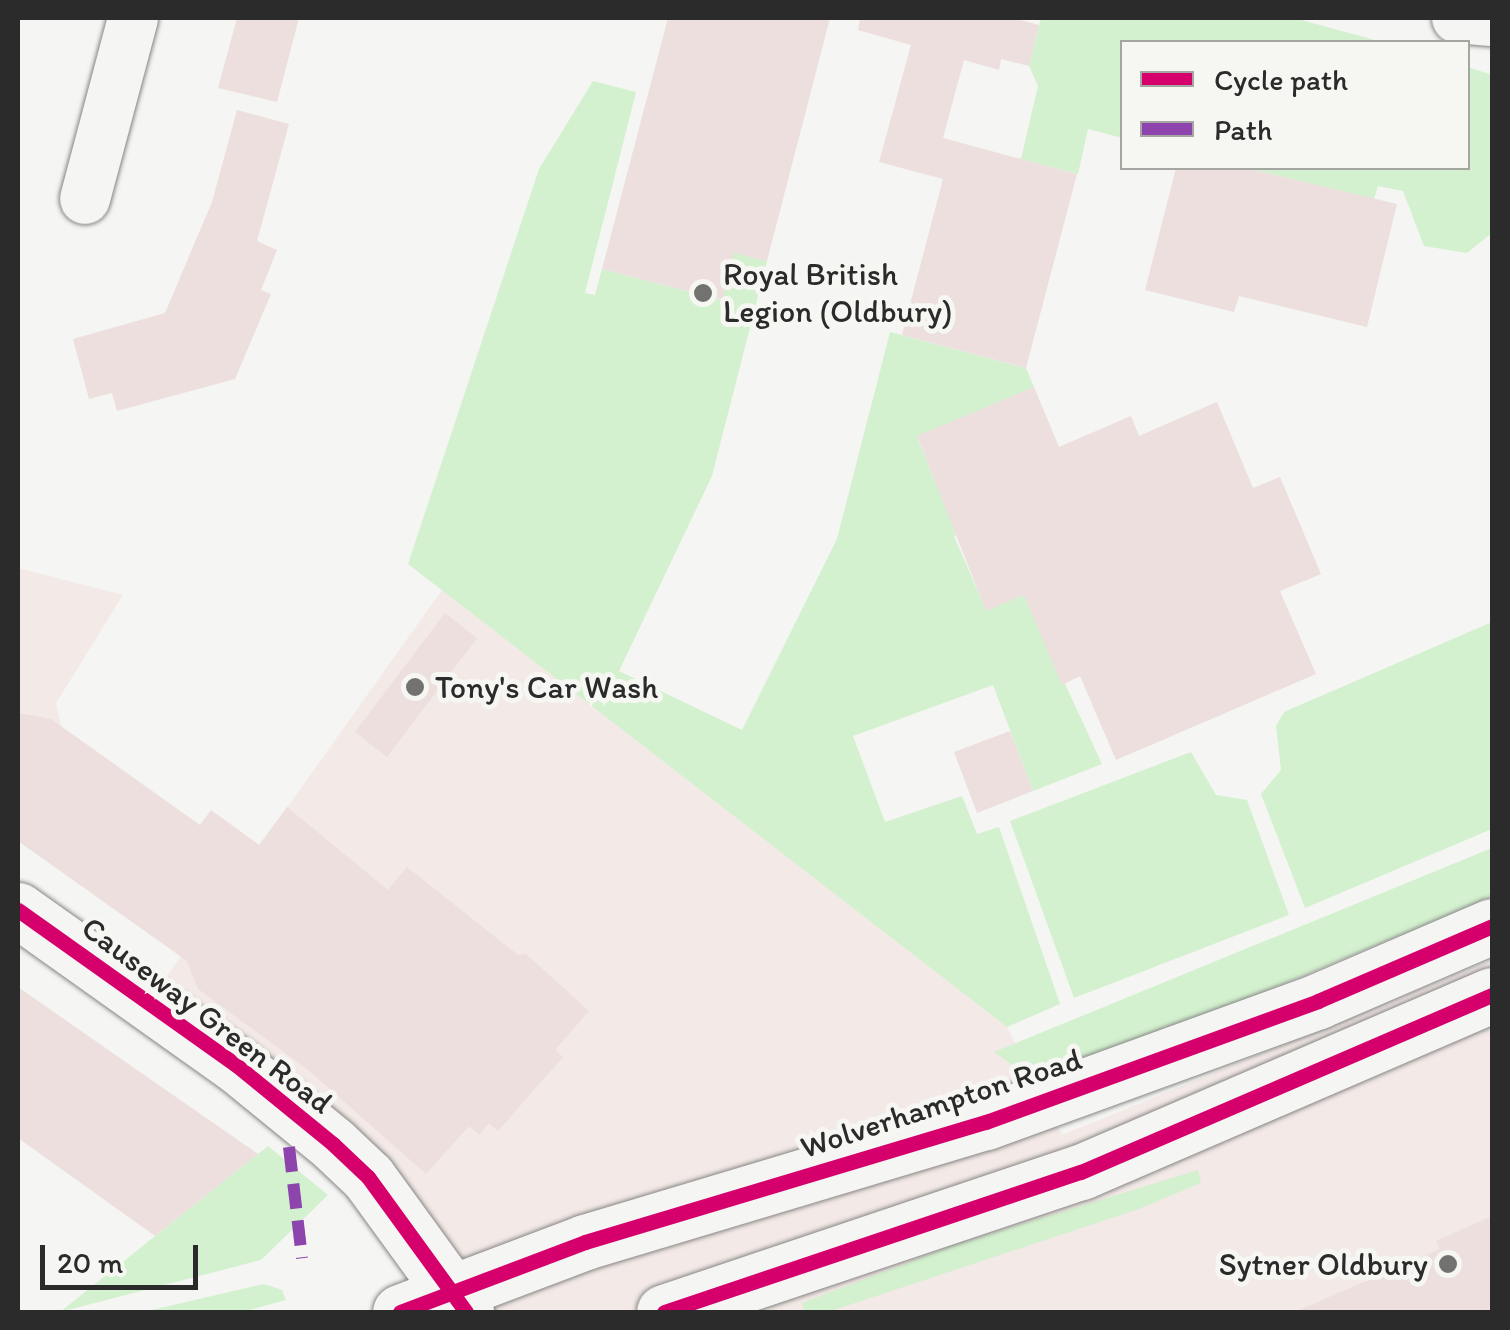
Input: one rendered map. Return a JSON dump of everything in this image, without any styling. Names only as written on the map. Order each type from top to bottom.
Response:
[{"type":"main road","name":"Causeway Green Road","points":[[18,910],[235,1064],[333,1144],[368,1176],[461,1303]]},
{"type":"main road","name":"Wolverhampton Road","points":[[400,1312],[461,1303],[585,1242],[986,1122],[1318,1001],[1492,926]]},
{"type":"main road","points":[[664,1312],[1081,1172],[1492,995]]},
{"type":"street","points":[[84,199],[133,18]]},
{"type":"street","points":[[1457,18],[1492,22]]},
{"type":"shaded area","points":[[18,568],[123,595],[56,703],[61,726],[18,790]]},
{"type":"shaded area","points":[[442,590],[1007,1027],[1062,1135],[1492,960],[1492,1312],[466,1312],[456,1294],[149,1001]]},
{"type":"green space","points":[[1041,18],[1294,18],[1375,40],[1120,40],[1120,137],[1088,129],[1078,174],[1021,159],[1038,86],[1029,66]]},
{"type":"green space","points":[[1470,68],[1492,75],[1492,233],[1467,253],[1424,246],[1403,191],[1378,186],[1374,199],[1254,170],[1470,170]]},
{"type":"green space","points":[[593,81],[636,92],[585,293],[595,295],[602,269],[721,300],[734,252],[767,261],[712,476],[619,671],[742,730],[837,539],[890,332],[1026,368],[1034,387],[917,437],[936,484],[984,522],[954,536],[986,610],[1024,595],[1102,764],[1033,791],[993,685],[853,736],[885,822],[962,796],[977,834],[999,827],[1060,1004],[1007,1027],[408,564],[539,169]]},
{"type":"green space","points":[[1492,622],[1492,829],[1305,908],[1261,794],[1281,770],[1276,726],[1284,712]]},
{"type":"green space","points":[[1191,752],[1216,795],[1247,800],[1289,915],[1074,998],[1010,821]]},
{"type":"green space","points":[[1492,848],[1492,897],[1041,1085],[994,1052]]},
{"type":"green space","points":[[268,1146],[328,1195],[261,1260],[60,1312]]},
{"type":"green space","points":[[1198,1170],[1201,1183],[1136,1210],[828,1312],[805,1312],[802,1303],[960,1243]]},
{"type":"green space","points":[[264,1284],[282,1290],[286,1300],[242,1312],[143,1312]]},
{"type":"building","points":[[237,18],[299,18],[277,102],[218,88]]},
{"type":"building","points":[[668,18],[830,18],[767,261],[734,253],[722,300],[602,269]]},
{"type":"building","points":[[860,18],[1012,18],[1039,25],[1029,66],[1001,59],[999,70],[964,60],[943,138],[1077,174],[1026,368],[902,335],[943,179],[879,162],[911,45],[858,30]]},
{"type":"building","points":[[237,110],[289,124],[257,241],[277,250],[261,290],[271,294],[235,379],[117,411],[112,393],[89,399],[73,339],[165,313],[212,202]]},
{"type":"building","points":[[1175,170],[1254,170],[1397,204],[1367,327],[1239,296],[1234,312],[1145,290]]},
{"type":"building","points":[[1034,387],[1059,447],[1131,416],[1139,436],[1217,402],[1253,488],[1280,477],[1321,574],[1280,591],[1316,674],[1116,760],[1080,676],[1062,685],[1024,595],[986,611],[917,436]]},
{"type":"building","name":"Tony's Car Wash","points":[[445,613],[477,638],[387,757],[355,732]]},
{"type":"building","points":[[18,713],[51,719],[200,825],[211,810],[259,845],[287,807],[388,890],[407,867],[518,955],[526,954],[589,1011],[555,1050],[563,1057],[498,1131],[489,1123],[479,1135],[469,1126],[426,1174],[307,1069],[198,989],[187,961],[18,841]]},
{"type":"building","points":[[1010,731],[1033,791],[977,813],[954,752]]},
{"type":"building","points":[[18,987],[258,1154],[155,1236],[18,1138]]},
{"type":"building","name":"Sytner Oldbury","points":[[1492,1216],[1492,1312],[1295,1312],[1440,1249],[1436,1241]]},
{"type":"marked path","points":[[289,1147],[302,1258]]},
{"type":"cycle path","points":[[18,910],[235,1064],[333,1144],[368,1177],[466,1312]]},
{"type":"cycle path","points":[[400,1312],[585,1242],[986,1122],[1318,1001],[1492,926]]},
{"type":"cycle path","points":[[664,1312],[1081,1172],[1492,995]]},
{"type":"place","name":"Royal British Legion (Oldbury)","points":[[703,293]]},
{"type":"place","name":"Tony's Car Wash","points":[[415,687]]},
{"type":"place","name":"Sytner Oldbury","points":[[1448,1264]]}]
